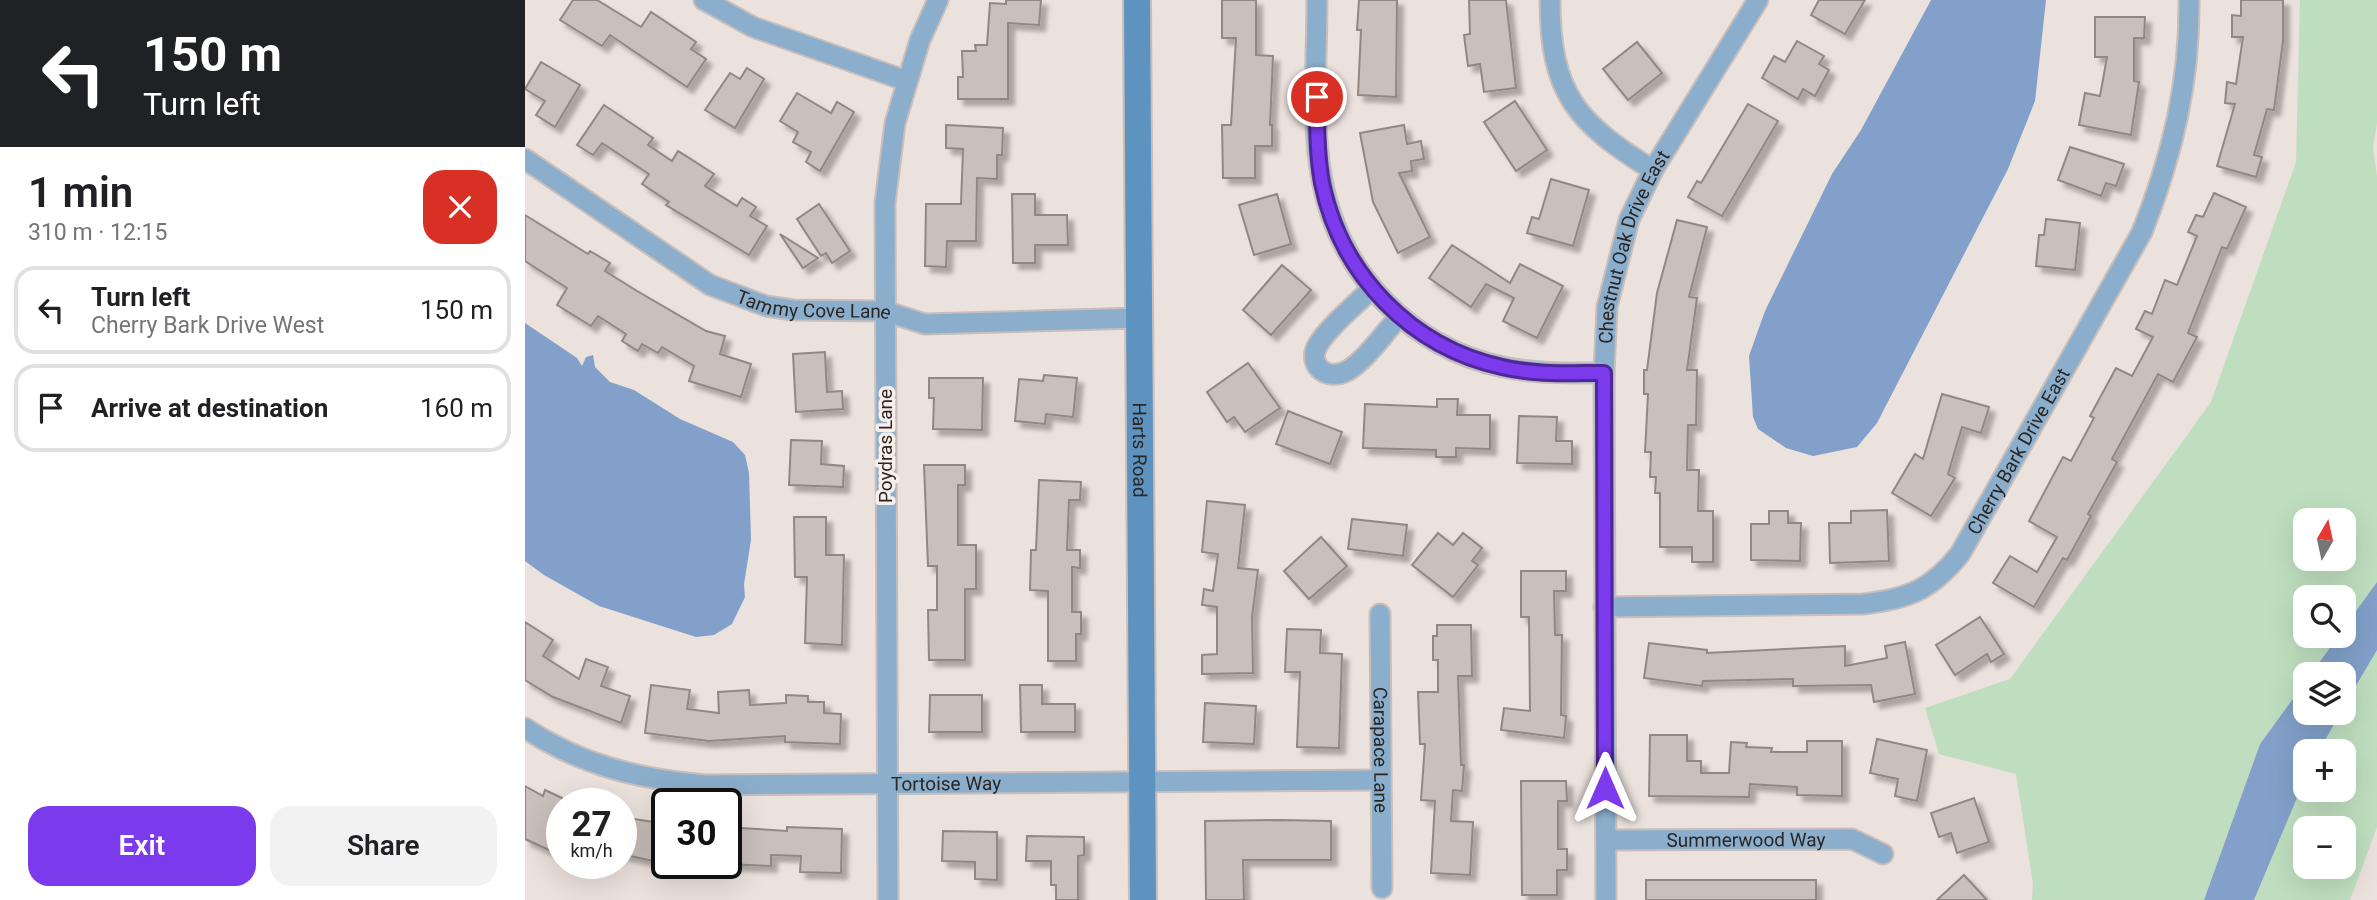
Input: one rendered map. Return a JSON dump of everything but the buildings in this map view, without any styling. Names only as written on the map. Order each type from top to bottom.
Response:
[{"type":"street","points":[[704,0],[753,27],[907,81]]},
{"type":"street","name":"Poydras Lane","points":[[888,900],[885,203],[895,123],[907,81],[938,0]]},
{"type":"street","name":"Harts Road","points":[[1137,0],[1143,900]]},
{"type":"street","points":[[1317,0],[1317,146],[1322,182],[1341,239],[1371,289],[1399,317],[1431,340],[1502,367],[1537,372],[1604,373]]},
{"type":"street","points":[[1550,0],[1550,38],[1560,76],[1572,101],[1607,142],[1653,170]]},
{"type":"street","name":"Chestnut Oak Drive East","points":[[1606,900],[1604,373],[1607,307],[1615,264],[1629,220],[1653,170],[1758,0]]},
{"type":"street","name":"Cherry Bark Drive East","points":[[1604,607],[1863,604],[1893,601],[1919,591],[1941,577],[1960,554],[2142,232],[2159,189],[2182,105],[2187,66],[2189,0]]},
{"type":"street","name":"Tammy Cove Lane","points":[[525,159],[710,285],[736,297],[793,310],[884,312],[925,324],[1140,318]]},
{"type":"street","points":[[1371,289],[1319,343],[1313,356],[1315,366],[1324,373],[1337,375],[1349,370],[1399,317]]},
{"type":"street","name":"Carapace Lane","points":[[1380,614],[1382,888]]},
{"type":"street","name":"Tortoise Way","points":[[525,728],[585,761],[621,773],[660,781],[705,785],[1380,780]]},
{"type":"street","name":"Summerwood Way","points":[[1606,840],[1852,839],[1884,854]]},
{"type":"green space","points":[[2300,0],[2377,0],[2377,123],[2373,148],[2377,176],[2377,582],[2356,611],[2356,585],[2293,585],[2293,648],[2330,648],[2320,662],[2293,662],[2293,699],[2260,744],[2204,900],[2032,900],[2033,884],[2016,774],[1939,754],[1925,708],[2010,679],[2211,402],[2296,162]]},
{"type":"green space","points":[[2377,650],[2377,827],[2350,900],[2254,900],[2295,802],[2356,802],[2356,739],[2326,739],[2334,725],[2356,725],[2356,687]]},
{"type":"water","points":[[1931,0],[2046,0],[2035,101],[2008,169],[1877,423],[1857,447],[1813,456],[1786,448],[1758,429],[1753,417],[1749,356],[1765,311],[1832,174],[1861,130]]},
{"type":"water","points":[[525,323],[577,358],[582,366],[586,357],[593,355],[595,367],[610,382],[634,390],[680,419],[733,442],[745,455],[749,473],[751,540],[744,584],[745,597],[732,624],[714,635],[696,637],[599,606],[525,561]]},
{"type":"water","points":[[2377,582],[2377,650],[2356,686],[2356,662],[2320,662],[2330,648],[2356,648],[2356,611]]},
{"type":"water","points":[[2293,699],[2293,725],[2334,725],[2326,739],[2293,739],[2293,802],[2295,802],[2254,900],[2204,900],[2260,744]]},
{"type":"route","points":[[1317,97],[1317,146],[1329,209],[1356,267],[1371,289],[1399,317],[1431,340],[1467,356],[1502,367],[1537,372],[1604,373],[1605,788]]}]
